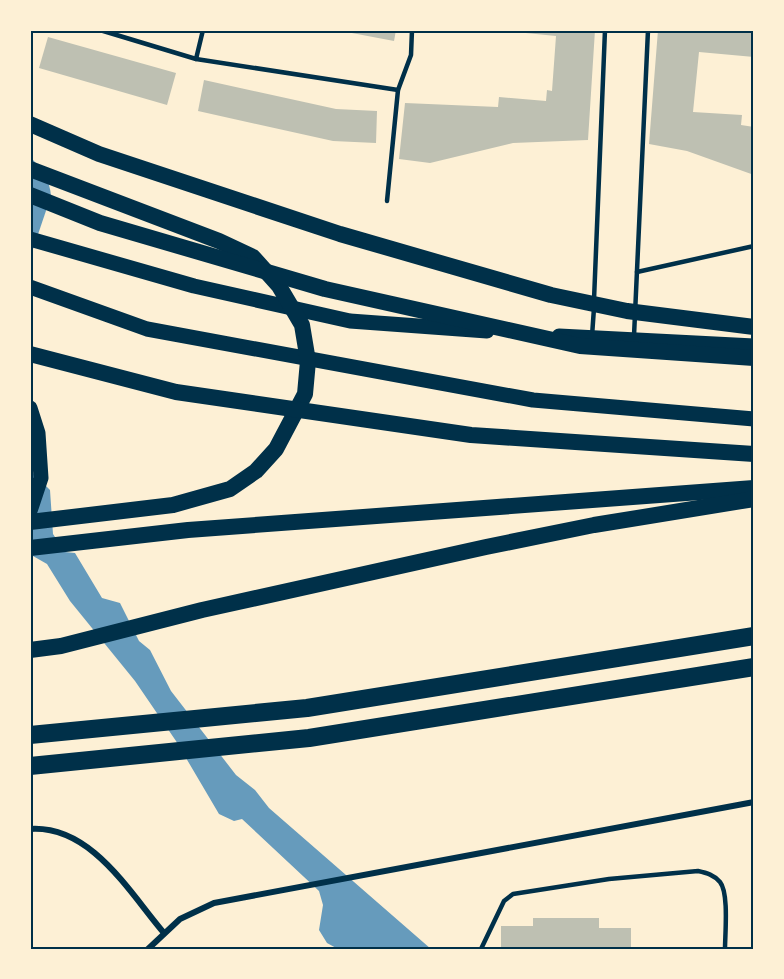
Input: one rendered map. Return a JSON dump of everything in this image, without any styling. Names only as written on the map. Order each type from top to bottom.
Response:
[{"type":"highway","points":[[30,124],[99,154],[340,234],[551,295],[627,311],[754,327]]},
{"type":"highway","points":[[30,169],[219,241],[253,257],[279,286],[302,326],[308,361],[304,394],[276,449],[256,471],[230,489],[173,505],[30,522]]},
{"type":"highway","points":[[30,195],[100,223],[325,289],[580,346],[754,358]]},
{"type":"highway","points":[[30,354],[176,392],[471,435],[754,454]]},
{"type":"highway","points":[[30,548],[188,530],[754,489]]},
{"type":"highway","points":[[30,650],[61,646],[202,610],[486,547],[594,525],[754,499]]},
{"type":"highway","points":[[30,735],[307,708],[754,636]]},
{"type":"highway","points":[[30,766],[309,738],[754,667]]},
{"type":"main road","points":[[35,240],[194,286],[351,321],[634,341],[754,346]]},
{"type":"main road","points":[[30,287],[147,329],[533,400],[754,419]]},
{"type":"main road","points":[[30,408],[38,433],[41,478],[30,511]]},
{"type":"street","points":[[148,949],[180,919],[214,903],[754,802]]},
{"type":"street","points":[[30,829],[54,830],[79,841],[96,854],[164,933]]},
{"type":"lane","points":[[100,30],[196,59],[398,90]]},
{"type":"lane","points":[[196,59],[203,30]]},
{"type":"lane","points":[[387,201],[398,90],[411,55],[412,30]]},
{"type":"lane","points":[[592,338],[605,30]]},
{"type":"lane","points":[[634,341],[648,30]]},
{"type":"lane","points":[[637,272],[754,246]]},
{"type":"lane","points":[[481,949],[504,901],[513,894],[609,879],[699,871],[712,875],[722,883],[725,949]]},
{"type":"water","points":[[30,157],[44,174],[51,196],[30,258]]},
{"type":"water","points":[[30,470],[50,490],[53,534],[65,552],[75,553],[102,598],[120,603],[139,641],[150,650],[171,691],[236,775],[255,790],[269,808],[431,949],[338,949],[327,943],[319,930],[323,905],[319,891],[242,819],[234,821],[219,814],[176,741],[135,681],[70,601],[47,564],[33,556],[30,544]]},
{"type":"building","points":[[336,30],[396,30],[394,41]]},
{"type":"building","points":[[495,30],[595,30],[588,140],[513,143],[430,163],[399,159],[405,103],[498,107],[499,97],[546,101],[547,90],[552,91],[556,36]]},
{"type":"building","points":[[658,30],[754,30],[754,57],[699,52],[693,112],[742,115],[741,125],[754,127],[754,175],[687,151],[649,144]]},
{"type":"building","points":[[48,37],[176,73],[167,105],[39,68]]},
{"type":"building","points":[[204,80],[336,109],[377,111],[376,143],[333,141],[198,111]]},
{"type":"building","points":[[533,918],[599,918],[599,928],[631,928],[631,949],[501,949],[501,926],[533,926]]}]
